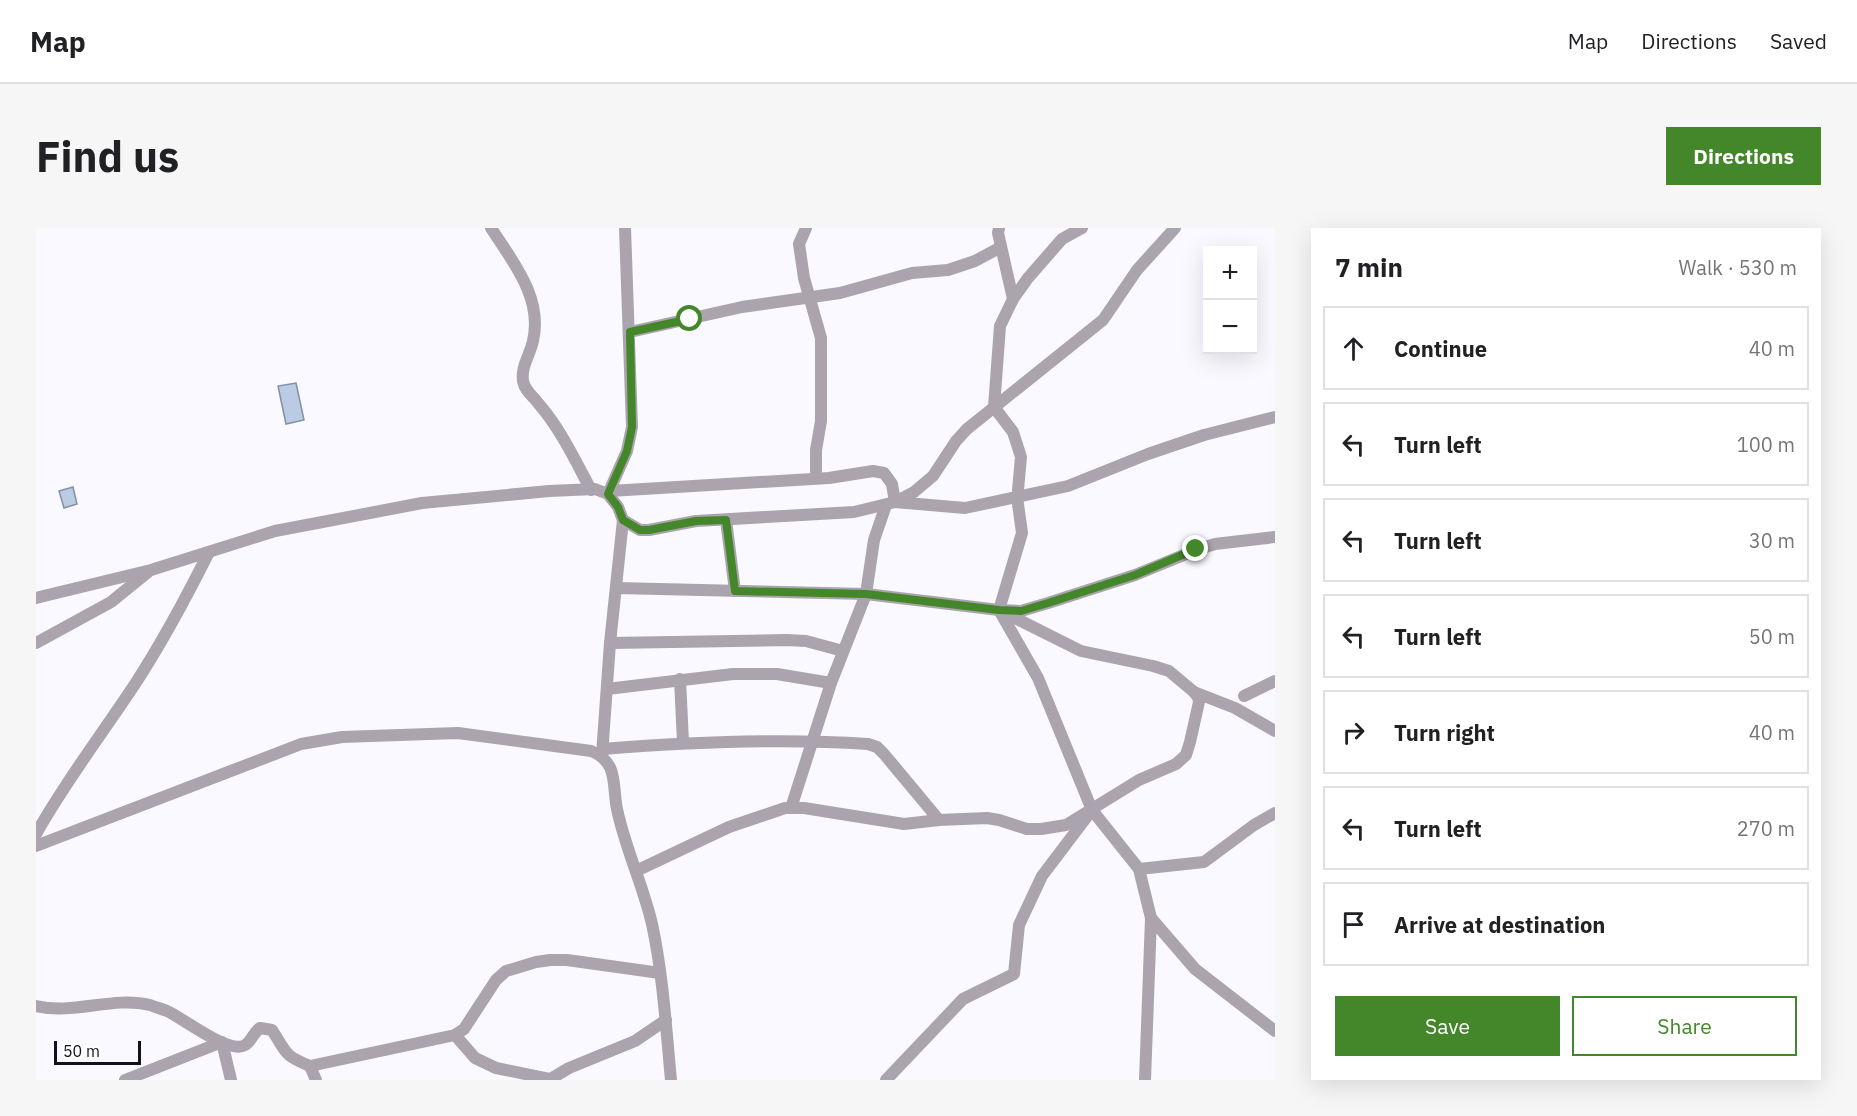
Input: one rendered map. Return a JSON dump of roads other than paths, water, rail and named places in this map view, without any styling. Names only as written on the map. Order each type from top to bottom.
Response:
[{"type":"street","points":[[491,228],[526,284],[533,303],[536,321],[533,342],[523,367],[523,381],[527,392],[538,402],[557,427],[591,490]]},
{"type":"street","points":[[609,493],[627,451],[632,427],[625,228]]},
{"type":"street","points":[[806,228],[799,244],[804,278],[821,339],[820,422],[816,471]]},
{"type":"street","points":[[999,228],[998,233],[1013,299]]},
{"type":"street","points":[[1082,228],[1062,239],[1028,278],[1013,299],[1000,326],[994,407],[1013,432],[1021,457],[1018,494],[1022,533],[999,610],[1038,678],[1092,810],[1139,869],[1151,918],[1145,1080]]},
{"type":"street","points":[[623,520],[640,530],[649,530],[687,522],[854,512],[890,504],[914,492],[933,476],[956,441],[968,429],[1103,320],[1137,270],[1175,228]]},
{"type":"street","points":[[630,332],[742,307],[840,293],[912,273],[948,270],[975,261],[1001,247]]},
{"type":"street","points":[[890,504],[965,508],[1018,494],[1068,486],[1148,454],[1204,435],[1275,417]]},
{"type":"street","points":[[36,598],[151,570],[275,531],[422,503],[549,491],[591,490],[609,493],[829,478],[873,471],[884,473],[892,484],[890,504],[874,540],[866,594],[831,683],[791,808]]},
{"type":"street","points":[[609,493],[623,520],[610,643],[602,752],[613,779],[617,809],[652,924],[666,1020],[671,1080]]},
{"type":"street","points":[[726,520],[735,591]]},
{"type":"street","points":[[616,588],[866,594],[1021,611],[1135,575],[1196,549],[1234,541],[1275,537]]},
{"type":"street","points":[[36,834],[53,804],[89,754],[178,614],[209,552]]},
{"type":"street","points":[[36,643],[111,602],[151,570]]},
{"type":"street","points":[[636,871],[729,827],[791,808],[804,808],[904,824],[987,818],[999,819],[1028,829],[1065,825],[1139,780],[1176,764],[1186,755],[1199,702],[1198,697],[1169,671],[1081,651],[999,610]]},
{"type":"street","points":[[610,643],[787,640],[806,641],[843,651]]},
{"type":"street","points":[[606,689],[733,674],[777,674],[831,683]]},
{"type":"street","points":[[680,679],[683,742]]},
{"type":"street","points":[[1244,696],[1275,681]]},
{"type":"street","points":[[1194,692],[1235,708],[1275,731]]},
{"type":"street","points":[[36,846],[301,744],[342,737],[458,733],[602,752],[683,742],[813,740],[868,744],[877,747],[884,754],[939,820]]},
{"type":"street","points":[[886,1080],[963,999],[1014,974],[1019,925],[1042,876],[1092,810]]},
{"type":"street","points":[[1139,869],[1204,862],[1254,825],[1275,813]]},
{"type":"street","points":[[1151,918],[1195,969],[1275,1031]]},
{"type":"street","points":[[36,1006],[58,1009],[128,1002],[149,1005],[168,1011],[222,1042],[239,1047],[245,1045],[254,1032],[260,1028],[272,1030],[285,1053],[310,1066],[455,1035],[464,1029],[496,980],[506,971],[526,965],[550,960],[567,960],[660,973]]},
{"type":"street","points":[[455,1035],[475,1058],[496,1068],[551,1079],[569,1068],[635,1041],[666,1020]]},
{"type":"street","points":[[125,1080],[222,1042]]},
{"type":"street","points":[[222,1042],[231,1080]]},
{"type":"street","points":[[310,1066],[316,1080]]}]
